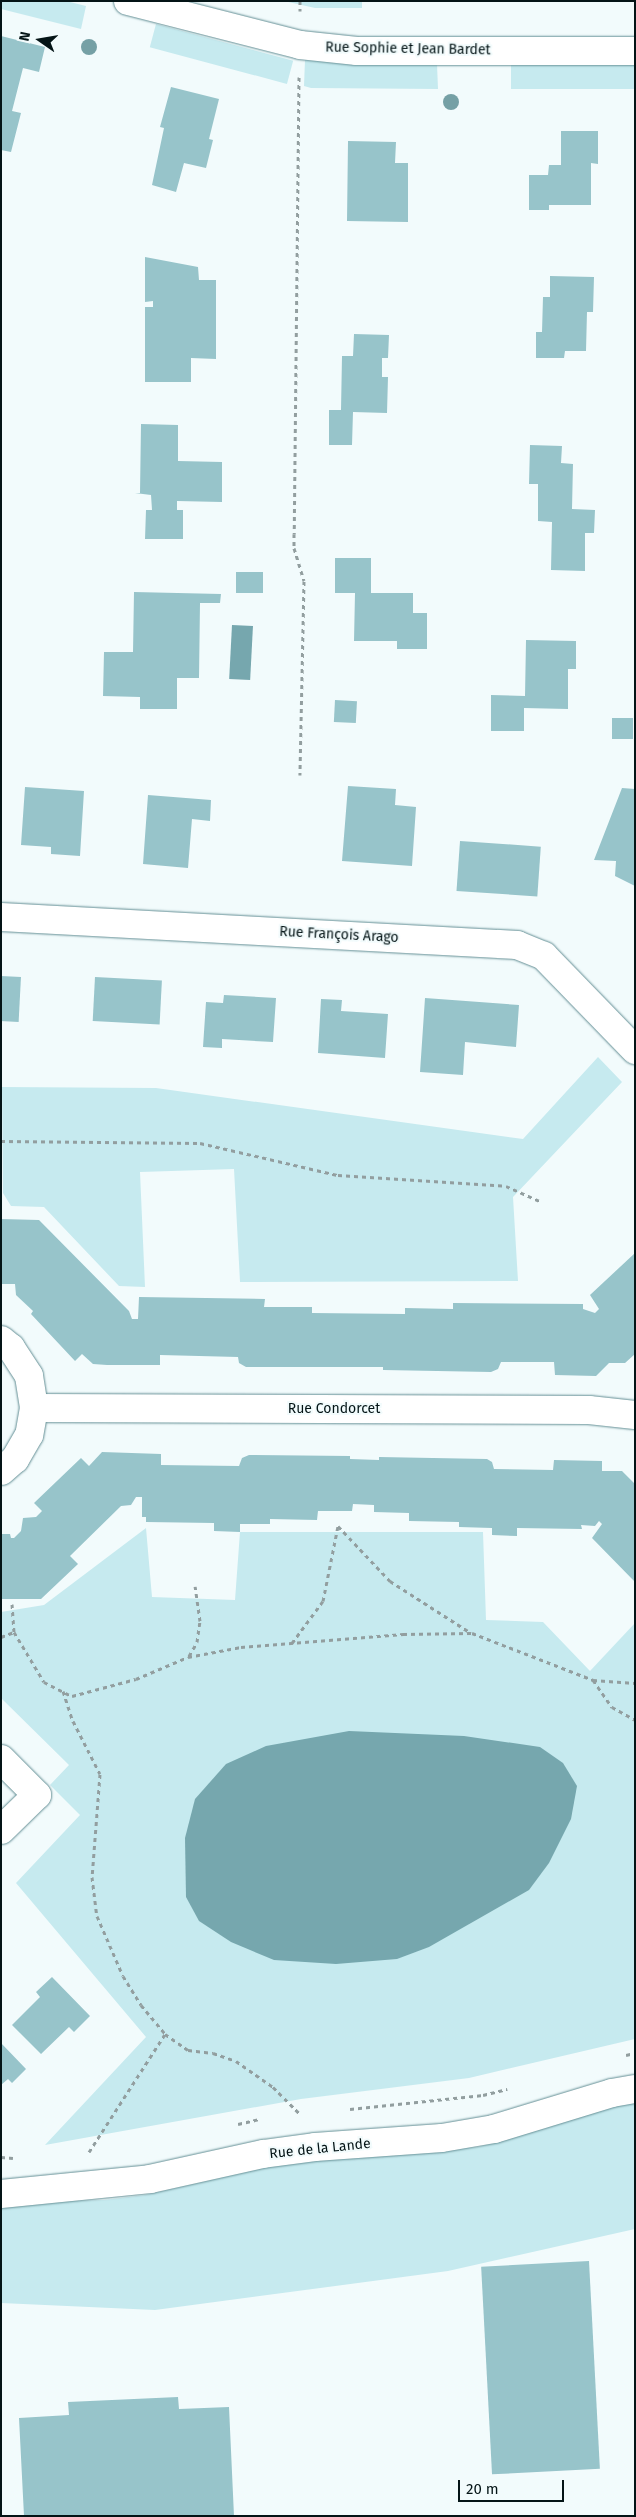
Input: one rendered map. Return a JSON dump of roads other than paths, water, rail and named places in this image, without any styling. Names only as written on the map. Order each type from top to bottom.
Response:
[{"type":"street","name":"Rue Sophie et Jean Bardet","points":[[128,1],[300,45],[357,51],[635,51]]},
{"type":"street","name":"Rue François Arago","points":[[1,916],[517,945],[544,956],[635,1050]]},
{"type":"street","points":[[1,1340],[11,1348],[29,1376],[34,1408],[29,1435],[15,1459],[1,1470]]},
{"type":"street","name":"Rue Condorcet","points":[[34,1408],[589,1410],[635,1415]]},
{"type":"street","points":[[1,1759],[37,1795],[1,1830]]},
{"type":"street","name":"Rue de la Lande","points":[[1,2194],[150,2179],[263,2154],[442,2138],[494,2129],[612,2093],[635,2090]]}]
